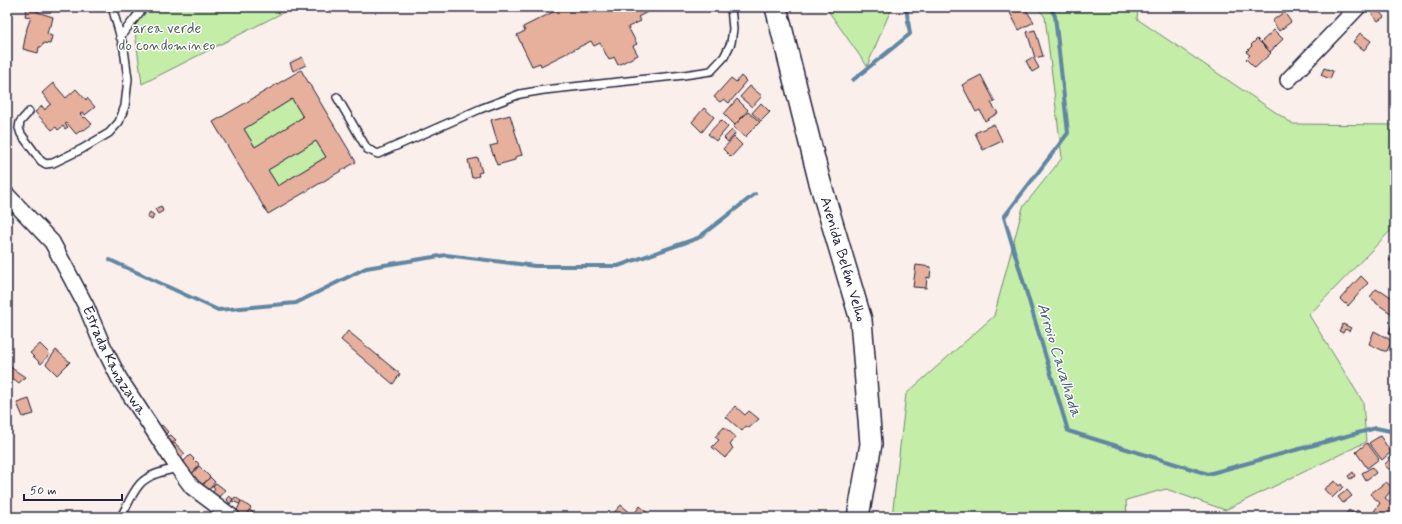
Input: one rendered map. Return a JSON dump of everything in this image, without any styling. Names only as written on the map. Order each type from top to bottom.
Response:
[{"type":"main road","name":"Avenida Belém Velho","points":[[776,7],[819,179],[861,320],[871,444],[858,517]]},
{"type":"street","points":[[1288,80],[1358,7]]},
{"type":"street","name":"Estrada Kanazawa","points":[[7,195],[52,242],[86,306],[102,344],[119,378],[178,468],[192,487],[232,517]]},
{"type":"lane","points":[[29,112],[20,122],[19,128],[21,134],[41,161],[46,164],[65,158],[109,133],[119,122],[124,106],[128,79],[124,49],[112,7]]},
{"type":"lane","points":[[120,37],[144,7]]},
{"type":"lane","points":[[337,97],[367,149],[378,154],[480,109],[520,94],[711,71],[724,57],[731,43],[733,29],[731,7]]},
{"type":"lane","points":[[121,517],[140,483],[154,475],[178,468]]},
{"type":"green space","name":"area verde do condomineo","points":[[136,7],[294,7],[142,84],[132,10]]},
{"type":"green space","points":[[832,7],[892,7],[867,66],[829,12]]},
{"type":"green space","points":[[1037,7],[1138,7],[1137,19],[1293,124],[1395,125],[1395,226],[1309,315],[1363,402],[1366,442],[1225,510],[1166,489],[1126,500],[1127,517],[892,517],[906,394],[994,316],[1023,207],[1062,158],[1045,17]]},
{"type":"green space","points":[[292,99],[303,117],[255,147],[244,129]]},
{"type":"green space","points":[[316,141],[326,157],[278,186],[268,170]]},
{"type":"building","points":[[27,7],[39,7],[37,12],[53,17],[47,34],[52,36],[50,44],[44,43],[41,47],[39,47],[38,53],[23,49],[27,28],[31,17],[25,16]]},
{"type":"building","points":[[563,7],[655,8],[638,17],[641,21],[628,27],[637,44],[633,46],[638,55],[618,65],[614,57],[609,60],[600,43],[594,46],[591,41],[541,66],[540,63],[532,66],[517,35],[525,31],[523,27]]},
{"type":"building","points":[[1007,7],[1024,7],[1034,22],[1019,30]]},
{"type":"building","points":[[1377,9],[1384,17],[1378,21],[1371,13]]},
{"type":"building","points":[[1284,12],[1291,22],[1279,31],[1272,21]]},
{"type":"building","points":[[1035,30],[1043,56],[1035,58],[1027,32]]},
{"type":"building","points":[[1274,30],[1283,39],[1270,52],[1261,42]]},
{"type":"building","points":[[1360,33],[1371,41],[1364,50],[1353,42]]},
{"type":"building","points":[[1257,39],[1271,53],[1255,68],[1246,59],[1250,55],[1246,52]]},
{"type":"building","points":[[302,57],[306,65],[293,71],[290,63]]},
{"type":"building","points":[[1033,57],[1039,68],[1032,72],[1026,61]]},
{"type":"building","points":[[1324,68],[1333,71],[1330,79],[1321,75]]},
{"type":"building","points":[[301,70],[356,162],[268,214],[213,122]],"holes":[[[292,99],[303,117],[255,147],[244,129]],[[316,141],[326,157],[278,186],[268,170]]]},
{"type":"building","points":[[981,75],[995,102],[991,103],[998,113],[985,121],[980,110],[976,112],[962,85]]},
{"type":"building","points":[[741,76],[746,81],[729,103],[724,99],[720,102],[714,97],[731,78],[736,82]]},
{"type":"building","points":[[53,83],[66,98],[76,89],[86,100],[87,98],[95,107],[85,115],[83,112],[80,114],[92,124],[76,134],[67,123],[65,124],[68,127],[65,129],[63,126],[58,130],[56,127],[52,130],[35,112],[42,106],[45,110],[51,104],[42,93]]},
{"type":"building","points":[[750,86],[762,96],[752,107],[740,97]]},
{"type":"building","points":[[737,99],[748,110],[735,125],[724,114]]},
{"type":"building","points":[[761,103],[770,112],[761,121],[752,113]]},
{"type":"building","points":[[704,108],[714,117],[702,132],[692,122]]},
{"type":"building","points":[[748,112],[760,122],[745,137],[733,127]]},
{"type":"building","points":[[510,115],[522,155],[515,157],[515,160],[497,165],[490,146],[498,144],[491,120]]},
{"type":"building","points":[[721,120],[728,127],[716,141],[708,134]]},
{"type":"building","points":[[994,124],[1002,141],[983,150],[975,133]]},
{"type":"building","points":[[732,130],[735,134],[728,142],[724,138]]},
{"type":"building","points":[[734,137],[742,145],[731,157],[723,149]]},
{"type":"building","points":[[478,158],[482,172],[478,173],[479,176],[472,178],[468,160]]},
{"type":"building","points":[[161,206],[163,211],[158,214],[155,209]]},
{"type":"building","points":[[150,212],[154,215],[152,220],[147,217]]},
{"type":"building","points":[[1395,254],[1395,265],[1389,260]]},
{"type":"building","points":[[916,265],[931,267],[930,278],[927,277],[926,288],[913,287]]},
{"type":"building","points":[[1361,276],[1368,283],[1348,306],[1340,299]]},
{"type":"building","points":[[1376,289],[1394,299],[1395,298],[1395,316],[1370,297]]},
{"type":"building","points":[[1343,324],[1351,328],[1349,331],[1345,329],[1343,333],[1339,331]]},
{"type":"building","points":[[1392,324],[1395,326],[1395,338],[1389,333]]},
{"type":"building","points":[[348,331],[400,374],[393,384],[341,340]]},
{"type":"building","points":[[1374,331],[1389,339],[1391,342],[1387,351],[1369,344]]},
{"type":"building","points":[[40,344],[50,354],[41,364],[30,353]]},
{"type":"building","points":[[56,350],[70,362],[57,375],[46,364]]},
{"type":"building","points":[[10,367],[25,377],[19,383],[14,379],[13,381],[7,378],[7,370]]},
{"type":"building","points":[[29,399],[34,414],[23,417],[17,403]]},
{"type":"building","points":[[735,406],[745,415],[749,411],[759,419],[749,428],[746,426],[742,431],[726,417]]},
{"type":"building","points":[[162,425],[168,432],[166,434],[167,437],[171,435],[176,440],[167,447],[155,431]]},
{"type":"building","points":[[724,427],[736,437],[730,445],[733,448],[725,458],[712,447],[719,440],[715,437]]},
{"type":"building","points":[[1380,436],[1391,452],[1382,460],[1369,443]]},
{"type":"building","points":[[173,443],[176,444],[185,454],[178,460],[167,447]]},
{"type":"building","points":[[1367,443],[1379,459],[1367,468],[1356,452]]},
{"type":"building","points":[[190,455],[195,462],[196,461],[199,464],[192,474],[181,464]]},
{"type":"building","points":[[1394,455],[1395,474],[1384,465],[1389,460],[1389,457],[1391,458]]},
{"type":"building","points":[[199,466],[210,477],[202,485],[192,474]]},
{"type":"building","points":[[1372,467],[1376,473],[1366,480],[1362,473]]},
{"type":"building","points":[[1353,472],[1355,476],[1350,479],[1348,476]]},
{"type":"building","points":[[210,477],[215,482],[209,490],[203,485]]},
{"type":"building","points":[[1335,481],[1339,486],[1341,484],[1343,487],[1332,498],[1324,489]]},
{"type":"building","points":[[1386,482],[1393,488],[1385,498],[1395,506],[1395,517],[1370,517],[1380,503],[1370,494]]},
{"type":"building","points":[[216,483],[225,490],[218,498],[212,493],[215,489],[213,486]]},
{"type":"building","points":[[1347,490],[1352,496],[1343,503],[1338,497]]},
{"type":"building","points":[[229,496],[233,499],[230,504],[227,500]]},
{"type":"building","points":[[235,497],[241,501],[240,504],[232,501]]},
{"type":"building","points":[[241,501],[251,508],[245,517],[242,517],[236,513]]},
{"type":"building","points":[[621,505],[633,515],[640,506],[652,517],[610,517]]},
{"type":"building","points":[[249,510],[260,517],[245,517]]},
{"type":"building","points":[[1349,510],[1354,514],[1357,510],[1366,517],[1344,517]]},
{"type":"waterway","points":[[853,80],[910,34],[906,7]]},
{"type":"waterway","name":"Arroio Cavalhada","points":[[1050,7],[1055,16],[1068,133],[1004,217],[1068,431],[1208,474],[1376,428],[1395,432]]},
{"type":"waterway","points":[[110,260],[218,310],[296,303],[366,268],[446,255],[535,266],[618,266],[698,238],[755,194]]}]
